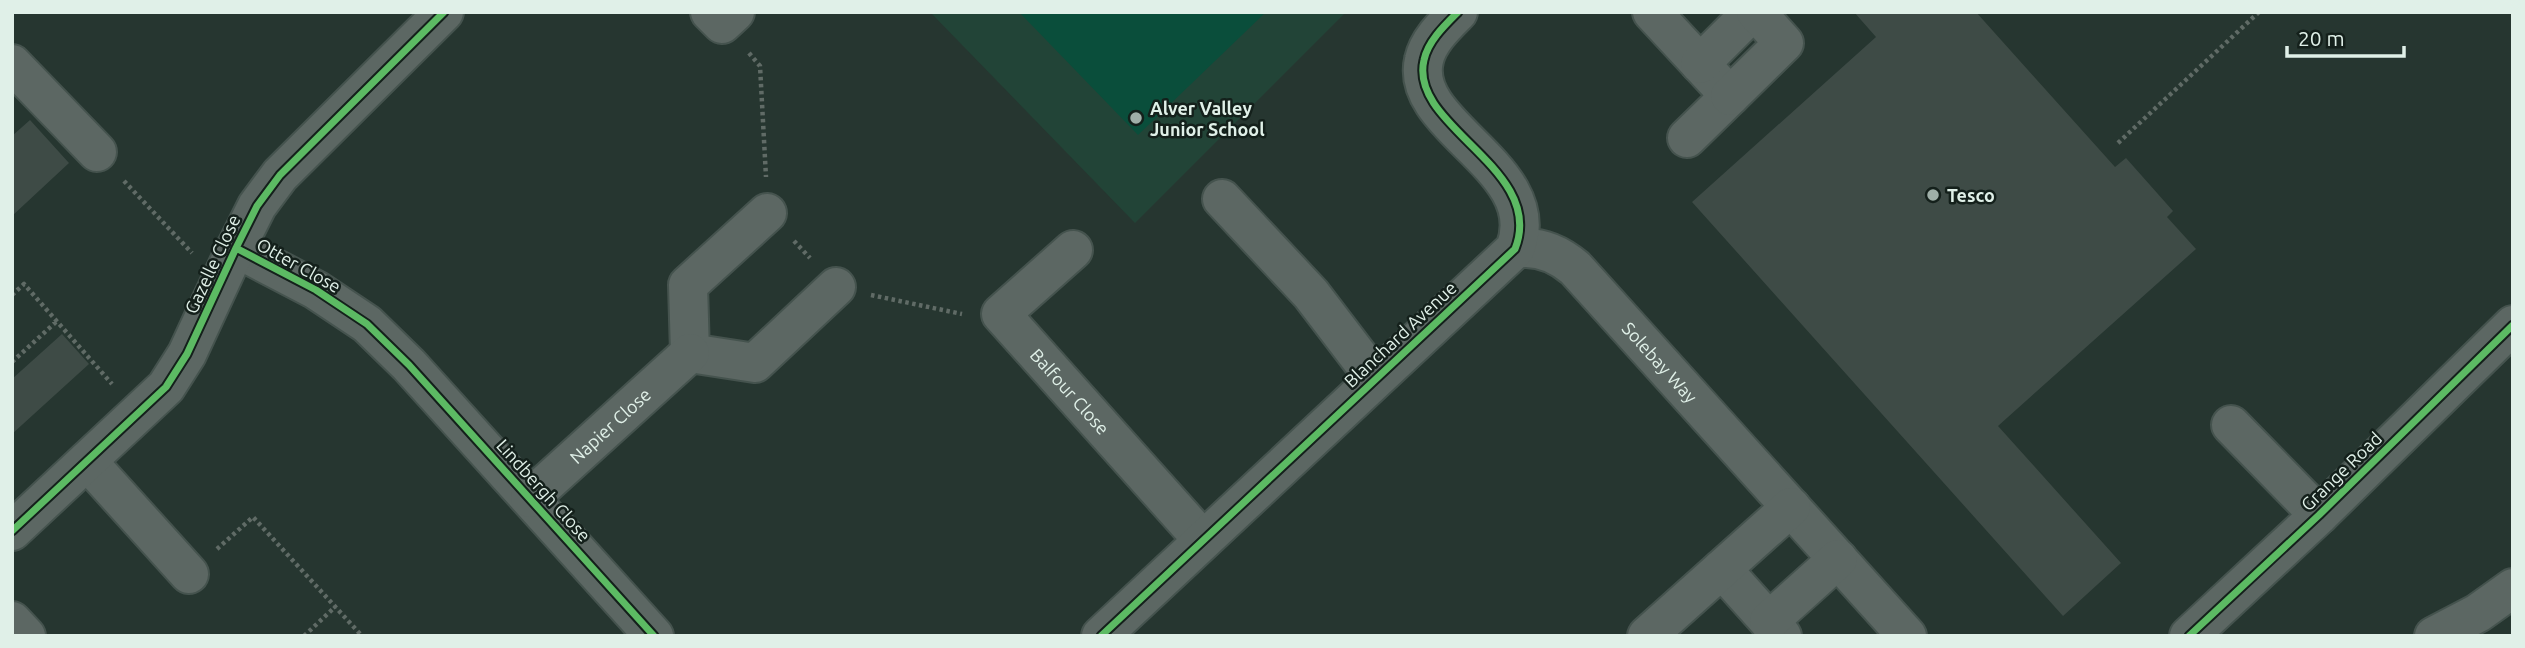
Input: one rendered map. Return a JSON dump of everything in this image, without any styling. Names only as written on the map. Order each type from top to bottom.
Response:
[{"type":"street","name":"Gazelle Close","points":[[12,531],[166,387],[187,354],[257,206],[280,175],[444,12]]},
{"type":"street","points":[[1458,12],[1434,38],[1424,60],[1423,81],[1437,107],[1501,177],[1511,193],[1521,224],[1515,249]]},
{"type":"street","points":[[1652,12],[1730,96]]},
{"type":"street","points":[[1687,138],[1784,43],[1754,12],[1700,64]]},
{"type":"street","points":[[13,66],[97,152]]},
{"type":"street","points":[[1222,200],[1311,294],[1375,378]]},
{"type":"street","points":[[767,213],[688,285],[690,353],[755,363],[836,287]]},
{"type":"street","name":"Solebay Way","points":[[1515,249],[1528,247],[1543,250],[1561,257],[1575,268],[1907,636]]},
{"type":"street","name":"Otter Close","points":[[236,248],[316,290],[367,324],[409,365]]},
{"type":"street","name":"Blanchard Avenue","points":[[1101,636],[1515,249]]},
{"type":"street","points":[[1001,314],[1073,250]]},
{"type":"street","name":"Balfour Close","points":[[1001,314],[1203,540]]},
{"type":"street","name":"Grange Road","points":[[2189,636],[2319,515],[2513,325]]},
{"type":"street","name":"Napier Close","points":[[530,498],[690,353]]},
{"type":"street","name":"Lindbergh Close","points":[[409,365],[654,636]]},
{"type":"street","points":[[2231,425],[2319,515]]},
{"type":"street","points":[[87,461],[189,574]]},
{"type":"street","points":[[1647,636],[1791,507]]},
{"type":"street","points":[[1722,569],[1775,628],[1838,559]]},
{"type":"street","points":[[2434,636],[2477,613],[2513,588]]},
{"type":"street","points":[[12,621],[26,636]]},
{"type":"path","points":[[2118,143],[2259,12]]},
{"type":"path","points":[[723,16],[760,66],[767,213],[836,287],[964,314],[1001,314]]},
{"type":"path","points":[[97,152],[220,283]]},
{"type":"path","points":[[12,295],[24,284],[138,413]]},
{"type":"path","points":[[12,362],[57,321]]},
{"type":"path","points":[[189,574],[253,517],[362,636]]},
{"type":"path","points":[[304,636],[335,607]]},
{"type":"shaded area","name":"Alver Valley Junior School","points":[[930,12],[1346,12],[1135,223]]},
{"type":"shaded area","points":[[1019,12],[1266,12],[1138,135]]},
{"type":"building","points":[[1854,12],[1976,12],[2115,167],[2126,158],[2173,211],[2167,217],[2196,249],[1998,426],[2121,563],[2063,616],[1692,202],[1876,37]]},
{"type":"building","points":[[30,120],[69,163],[12,216],[12,136]]},
{"type":"building","points":[[62,334],[89,364],[12,434],[12,379]]},
{"type":"cycle path","points":[[12,531],[166,387],[187,354],[257,206],[280,175],[444,12]]},
{"type":"cycle path","points":[[1101,636],[1515,249],[1520,220],[1512,195],[1496,171],[1436,106],[1425,84],[1424,60],[1429,46],[1458,12]]},
{"type":"cycle path","points":[[236,248],[316,290],[367,324],[409,365],[654,636]]},
{"type":"cycle path","points":[[2189,636],[2319,515],[2513,325]]},
{"type":"place","name":"Alver Valley Junior School","points":[[1136,118]]},
{"type":"place","name":"Tesco","points":[[1933,195]]}]
